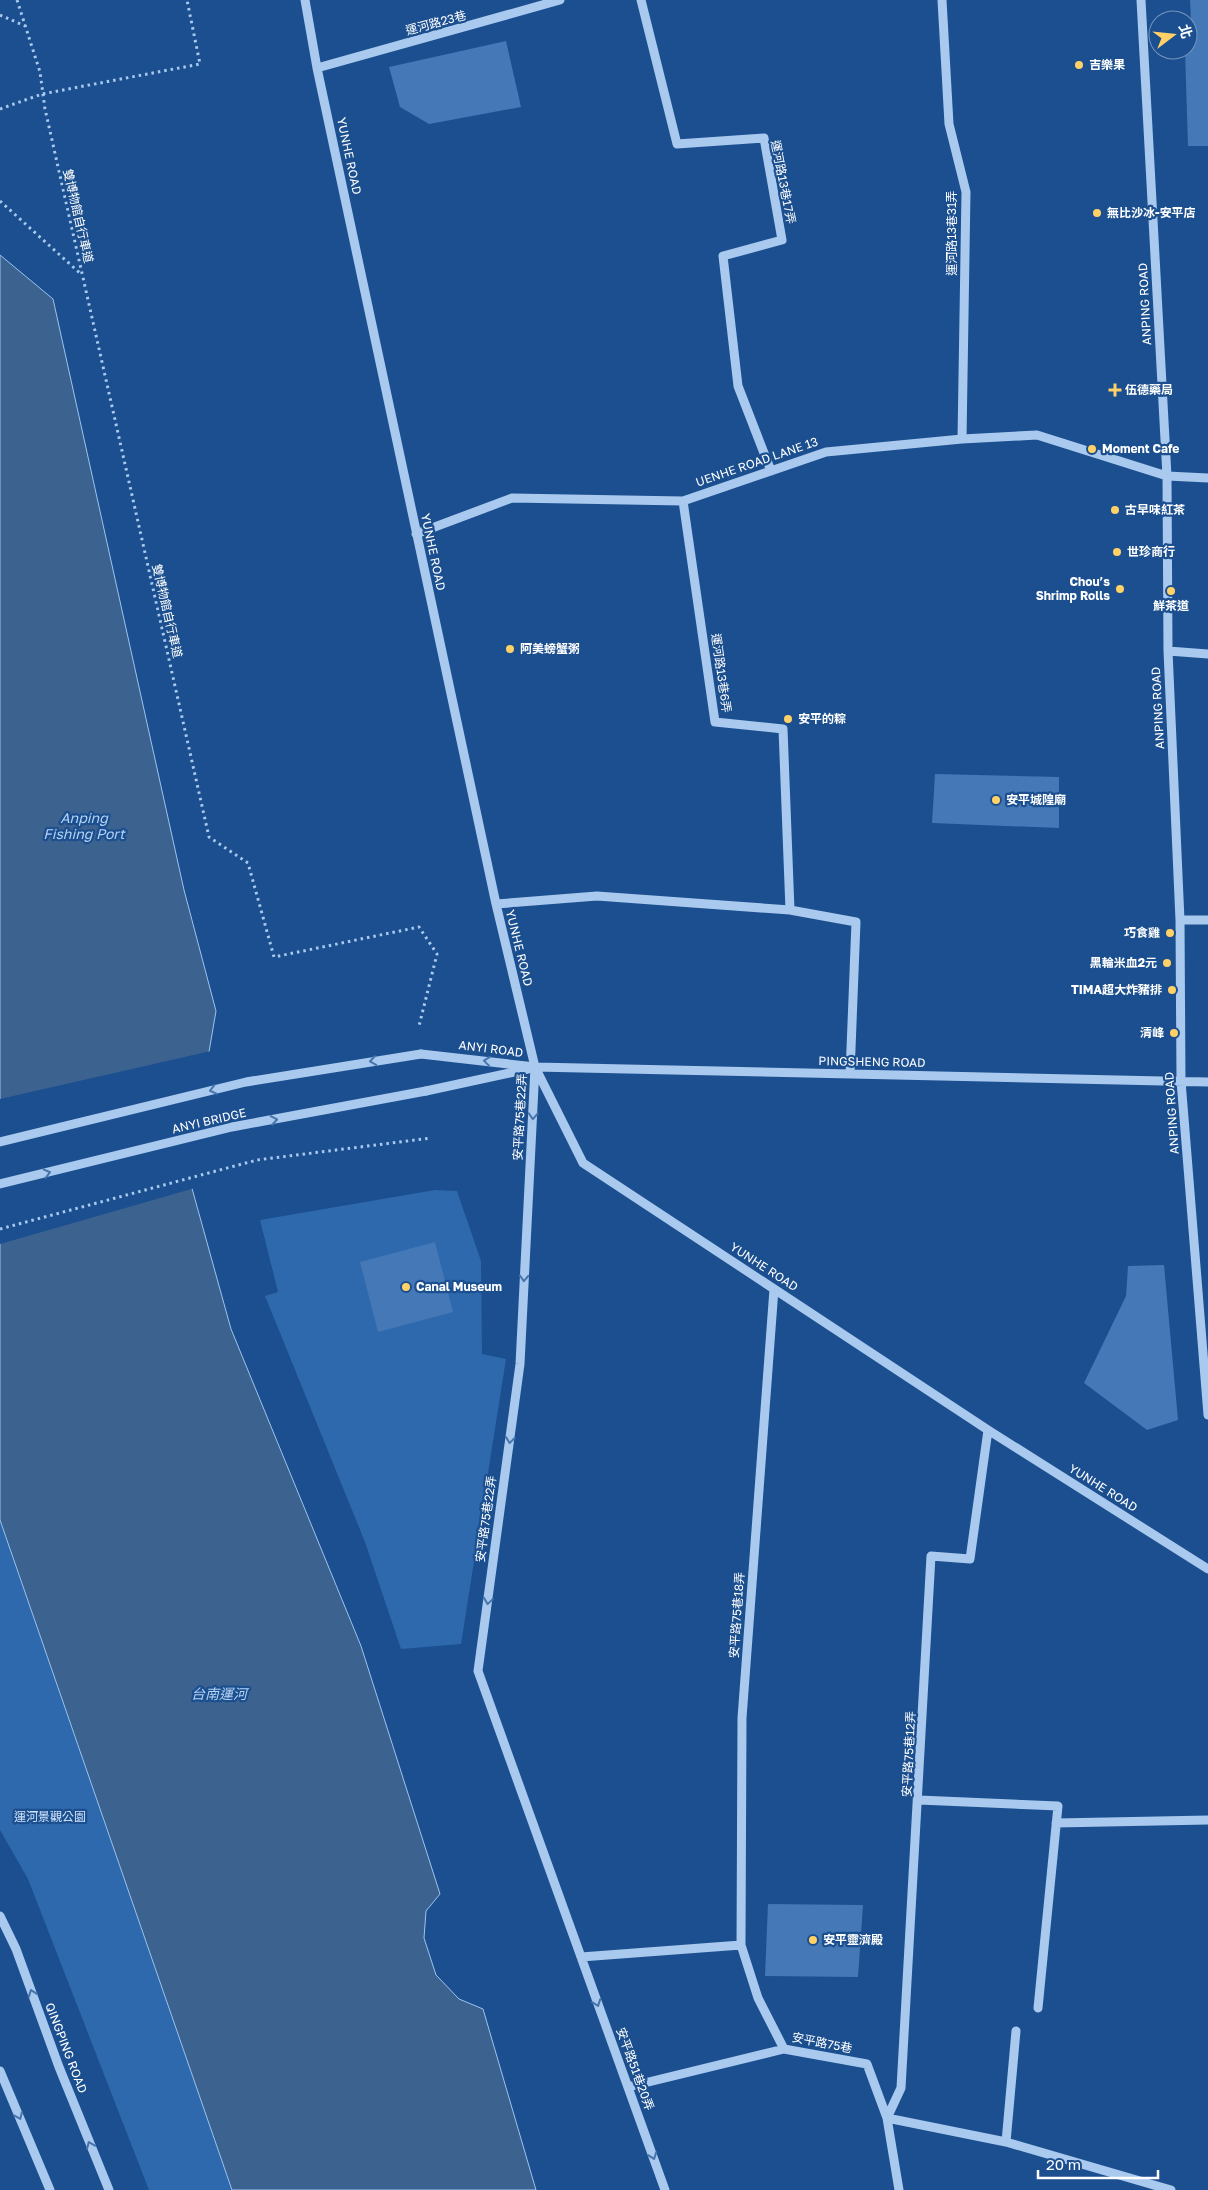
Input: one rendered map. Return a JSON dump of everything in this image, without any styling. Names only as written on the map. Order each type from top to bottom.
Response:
[{"type":"street","name":"YUNHE ROAD","points":[[304,0],[496,904],[535,1067],[583,1163],[988,1430],[1208,1569]]},
{"type":"street","name":"運河路23巷","points":[[317,68],[560,0]]},
{"type":"street","name":"運河路13巷17弄","points":[[641,0],[677,144],[764,138],[782,240],[723,256],[738,386],[771,471]]},
{"type":"street","name":"運河路13巷31弄","points":[[942,0],[949,124],[966,192],[962,439]]},
{"type":"street","name":"ANPING ROAD","points":[[1141,0],[1167,476],[1168,651],[1180,920],[1181,1081],[1208,1415]]},
{"type":"street","name":"UENHE ROAD LANE 13","points":[[416,534],[512,498],[683,500],[826,452],[962,439],[1037,436],[1167,476],[1208,478]]},
{"type":"street","name":"運河路13巷6弄","points":[[683,500],[715,722],[783,729],[790,910]]},
{"type":"street","points":[[1168,651],[1208,654]]},
{"type":"street","points":[[496,904],[597,896],[790,910],[856,922],[850,1074]]},
{"type":"street","points":[[1180,920],[1208,920]]},
{"type":"street","name":"ANYI ROAD","points":[[0,1142],[246,1082],[422,1054],[535,1067]]},
{"type":"street","name":"ANYI ROAD","points":[[426,1092],[535,1067]]},
{"type":"street","name":"PINGSHENG ROAD","points":[[535,1067],[1208,1082]]},
{"type":"street","name":"安平路75巷22弄","points":[[535,1067],[520,1364],[478,1671],[581,1957]]},
{"type":"street","name":"ANYI BRIDGE","points":[[0,1184],[232,1127],[426,1092]]},
{"type":"street","name":"安平路75巷18弄","points":[[740,1944],[742,1718],[774,1289]]},
{"type":"street","name":"安平路75巷12弄","points":[[887,2118],[901,2088],[932,1556],[970,1559],[988,1430]]},
{"type":"street","points":[[919,1800],[1058,1806],[1038,2008]]},
{"type":"street","points":[[1056,1823],[1208,1820]]},
{"type":"street","name":"QINGPING ROAD","points":[[0,1916],[16,1949],[59,2067],[108,2190]]},
{"type":"street","points":[[581,1957],[740,1944]]},
{"type":"street","name":"安平路75巷","points":[[740,1944],[758,1998],[784,2049],[867,2064],[887,2118]]},
{"type":"street","name":"安平路51巷20弄","points":[[581,1957],[666,2190]]},
{"type":"street","points":[[1006,2142],[1016,2031]]},
{"type":"street","points":[[628,2087],[784,2049]]},
{"type":"street","points":[[0,2070],[50,2190]]},
{"type":"street","points":[[899,2190],[887,2118],[1006,2142],[1170,2190]]},
{"type":"path","name":"雙博物館自行車道","points":[[17,0],[40,72],[42,94],[209,837],[248,863],[274,957],[419,927],[437,954],[418,1026]]},
{"type":"path","points":[[0,109],[42,94],[200,64],[186,0]]},
{"type":"path","points":[[0,15],[26,27]]},
{"type":"path","points":[[0,201],[82,275]]},
{"type":"path","points":[[0,1229],[257,1160],[431,1138]]},
{"type":"green space","points":[[435,1190],[457,1191],[481,1261],[482,1354],[506,1359],[461,1644],[401,1649],[365,1542],[265,1296],[278,1292],[260,1220]]},
{"type":"green space","name":"運河景觀公園","points":[[0,1521],[232,2190],[149,2190],[28,1879],[0,1830]]},
{"type":"water","name":"台南運河","points":[[0,255],[53,299],[184,890],[216,1011],[188,1174],[231,1329],[361,1646],[440,1894],[426,1911],[424,1938],[436,1975],[459,1999],[483,2009],[536,2190],[232,2190],[0,1520]]},
{"type":"pier","points":[[211,1051],[191,1174],[195,1188],[0,1244],[0,1099]]},
{"type":"building","points":[[1190,0],[1208,0],[1208,146],[1188,146],[1185,60],[1198,60],[1198,10],[1190,10]]},
{"type":"building","points":[[506,41],[521,107],[429,124],[400,107],[389,67]]},
{"type":"building","name":"安平城隍廟","points":[[935,774],[1059,777],[1059,828],[932,823]]},
{"type":"building","name":"Canal Museum","points":[[435,1242],[453,1312],[378,1332],[360,1262]]},
{"type":"building","points":[[1164,1265],[1178,1420],[1147,1430],[1084,1383],[1126,1296],[1128,1266]]},
{"type":"building","name":"安平靈濟殿","points":[[768,1904],[863,1905],[858,1977],[765,1976]]},
{"type":"place","name":"吉樂果","points":[[1079,65]]},
{"type":"place","name":"無比沙冰-安平店","points":[[1097,213]]},
{"type":"place","name":"伍德藥局","points":[[1115,390]]},
{"type":"place","name":"Moment Cafe","points":[[1092,449]]},
{"type":"place","name":"古早味紅茶","points":[[1115,510]]},
{"type":"place","name":"世珍商行","points":[[1117,552]]},
{"type":"place","name":"Chou’s Shrimp Rolls","points":[[1120,589]]},
{"type":"place","name":"鮮茶道","points":[[1171,591]]},
{"type":"place","name":"阿美螃蟹粥","points":[[510,649]]},
{"type":"place","name":"安平的粽","points":[[788,719]]},
{"type":"place","name":"安平城隍廟","points":[[996,800]]},
{"type":"place","name":"巧食雞","points":[[1170,933]]},
{"type":"place","name":"黑輪米血2元","points":[[1167,963]]},
{"type":"place","name":"TIMA超大炸豬排","points":[[1172,990]]},
{"type":"place","name":"清峰","points":[[1174,1033]]},
{"type":"place","name":"Canal Museum","points":[[406,1287]]},
{"type":"place","name":"安平靈濟殿","points":[[813,1940]]},
{"type":"water label","name":"Anping Fishing Port","points":[[84,826]]}]
